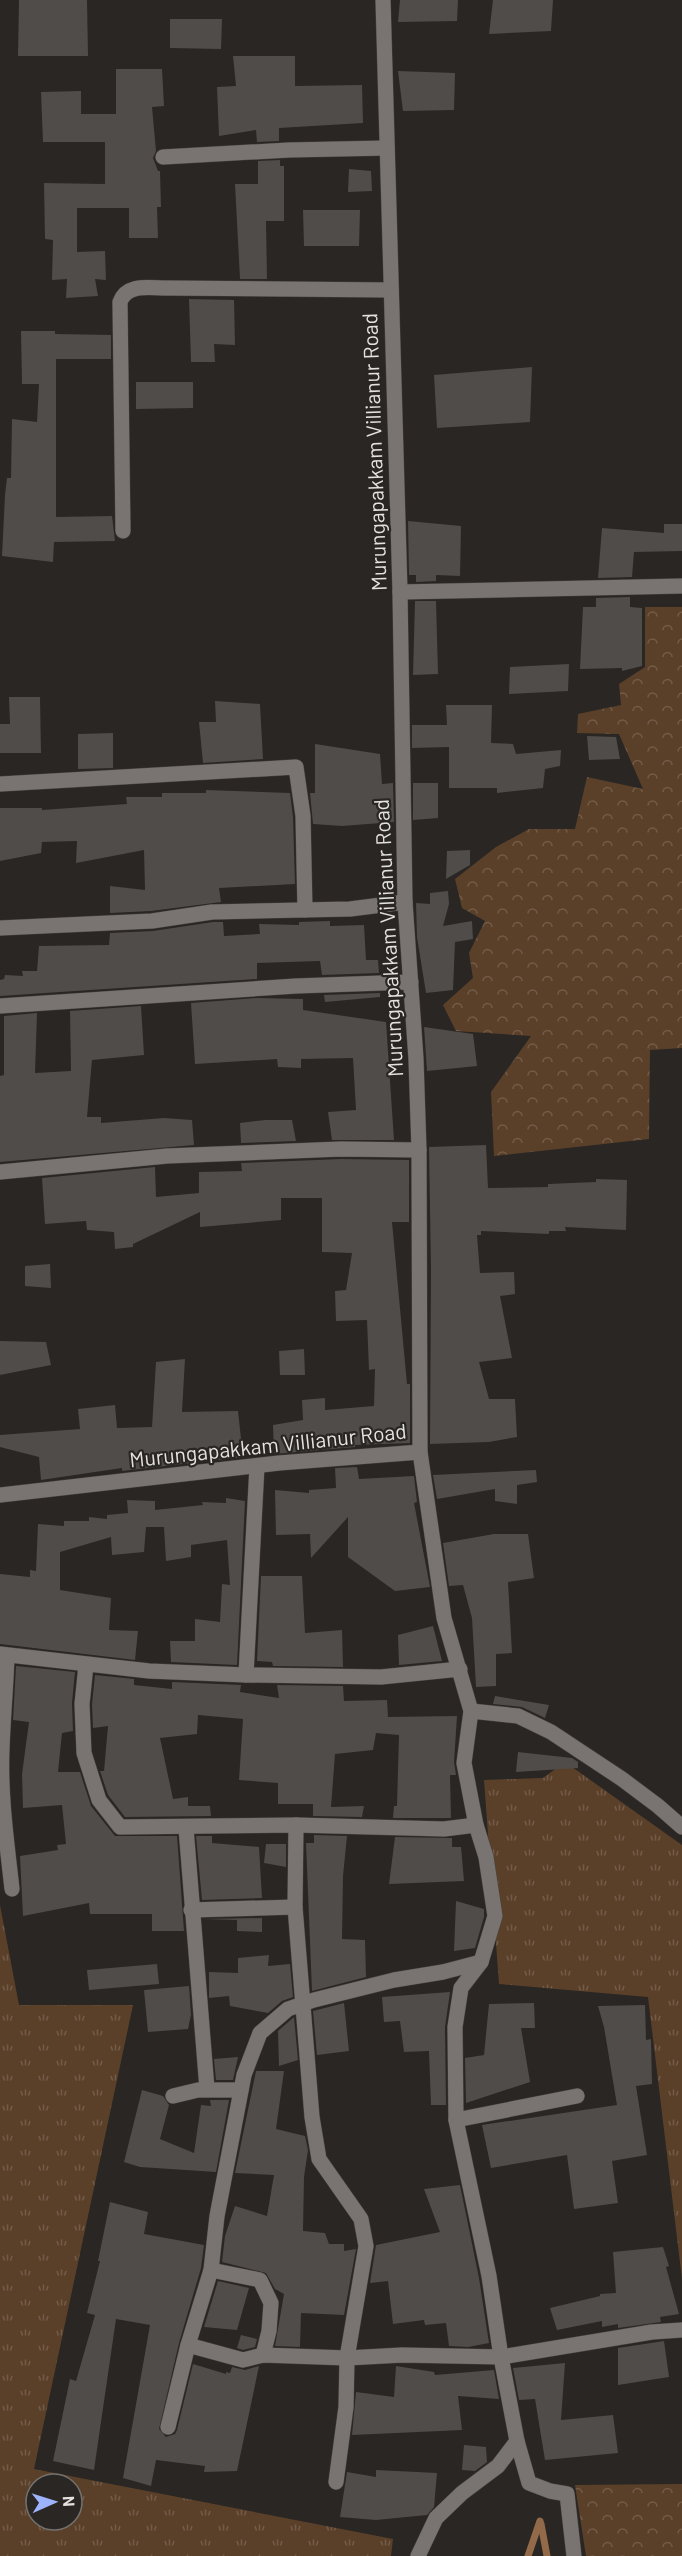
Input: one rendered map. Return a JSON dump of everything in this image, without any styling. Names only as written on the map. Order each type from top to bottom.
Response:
[{"type":"street","name":"Murungapakkam Villianur Road","points":[[0,1495],[257,1466],[420,1452],[418,1150],[411,982],[405,902],[400,592],[383,0]]},
{"type":"street","points":[[163,157],[289,150],[387,148]]},
{"type":"street","points":[[123,531],[120,302],[126,292],[134,288],[391,290]]},
{"type":"street","points":[[400,592],[682,586]]},
{"type":"street","points":[[0,784],[296,767],[303,816],[305,910]]},
{"type":"street","points":[[0,928],[152,921],[212,912],[350,909],[405,902]]},
{"type":"street","points":[[0,1006],[296,986],[411,982]]},
{"type":"street","points":[[0,1172],[167,1156],[341,1149],[418,1150]]},
{"type":"street","points":[[420,1452],[444,1618],[471,1711],[464,1763],[476,1825],[486,1857],[495,1916],[481,1962],[461,1988],[454,2027],[456,2120],[489,2276],[501,2356],[518,2441],[529,2483],[550,2491],[567,2494],[574,2556]]},
{"type":"street","points":[[246,1675],[257,1466]]},
{"type":"street","points":[[12,1889],[3,1804],[2,1750],[6,1708],[3,1655],[149,1671],[246,1675],[381,1677],[460,1669]]},
{"type":"street","points":[[86,1665],[82,1704],[84,1753],[99,1800],[120,1827],[296,1825],[444,1829],[476,1825]]},
{"type":"street","points":[[471,1711],[518,1716],[551,1732],[622,1779],[682,1827]]},
{"type":"street","points":[[296,1825],[296,1907],[312,2117],[319,2159],[361,2219],[366,2246],[347,2358],[346,2407],[336,2482]]},
{"type":"street","points":[[186,1828],[207,2090]]},
{"type":"street","points":[[191,1910],[296,1907]]},
{"type":"street","points":[[168,2427],[188,2345],[211,2270],[217,2216],[244,2075],[260,2033],[288,2009],[303,2004],[394,1980],[443,1972],[481,1962]]},
{"type":"street","points":[[173,2096],[207,2090],[241,2090]]},
{"type":"street","points":[[456,2120],[578,2096]]},
{"type":"street","points":[[211,2270],[260,2280],[271,2303],[269,2331],[262,2355]]},
{"type":"street","points":[[188,2345],[243,2360],[262,2355],[347,2358],[402,2355],[501,2356],[652,2332],[682,2330]]},
{"type":"street","points":[[418,2556],[436,2518],[462,2493],[498,2466],[518,2441]]},
{"type":"green space","points":[[645,607],[682,607],[682,1048],[650,1050],[649,1139],[494,1156],[491,1092],[531,1036],[456,1031],[443,1005],[473,978],[469,953],[485,921],[462,908],[455,879],[496,847],[529,829],[575,829],[587,777],[643,789],[619,734],[577,733],[578,714],[621,705],[619,684],[645,667]]},
{"type":"green space","points":[[565,1762],[682,1845],[682,2279],[648,1997],[499,1984],[484,1780],[543,1778]]},
{"type":"green space","points":[[0,1905],[19,2005],[133,2005],[34,2469],[49,2472],[24,2472],[24,2532],[84,2532],[84,2479],[393,2539],[391,2556],[0,2556]]},
{"type":"green space","points":[[682,2484],[682,2556],[586,2556],[575,2485]]},
{"type":"building","points":[[19,0],[87,0],[88,56],[18,56]]},
{"type":"building","points":[[400,0],[458,0],[457,21],[398,22]]},
{"type":"building","points":[[493,0],[553,0],[551,31],[489,34]]},
{"type":"building","points":[[170,19],[222,19],[221,49],[170,48]]},
{"type":"building","points":[[233,56],[295,56],[295,86],[362,85],[363,123],[279,128],[279,141],[257,142],[256,130],[219,136],[217,87],[236,86]]},
{"type":"building","points":[[116,69],[162,69],[164,106],[152,107],[156,151],[153,158],[160,171],[161,207],[157,207],[158,238],[129,238],[129,208],[77,208],[77,252],[105,251],[106,280],[95,279],[98,296],[66,298],[67,279],[52,280],[53,240],[45,239],[44,183],[105,184],[105,142],[43,142],[41,92],[81,91],[81,114],[116,114]]},
{"type":"building","points":[[398,71],[455,73],[454,110],[403,111]]},
{"type":"building","points":[[280,160],[280,166],[284,166],[284,221],[266,221],[267,279],[240,279],[235,184],[258,184],[258,161]]},
{"type":"building","points":[[349,169],[371,171],[372,191],[348,192]]},
{"type":"building","points":[[303,210],[360,210],[359,246],[304,246]]},
{"type":"building","points":[[189,299],[234,300],[235,345],[214,344],[215,362],[191,362]]},
{"type":"building","points":[[21,331],[111,335],[111,359],[56,359],[56,517],[112,516],[115,541],[54,542],[53,562],[2,556],[5,495],[7,478],[11,478],[12,419],[37,422],[39,384],[22,384]]},
{"type":"building","points":[[532,367],[530,422],[437,428],[434,375]]},
{"type":"building","points":[[136,382],[193,382],[193,408],[136,409]]},
{"type":"building","points":[[408,521],[461,526],[460,576],[436,575],[436,581],[416,582],[416,575],[409,575]]},
{"type":"building","points":[[664,524],[682,524],[682,551],[634,552],[632,577],[598,578],[602,528],[664,533]]},
{"type":"building","points":[[630,597],[630,607],[642,608],[642,666],[622,671],[622,668],[580,669],[583,607],[596,607],[596,598]]},
{"type":"building","points":[[415,601],[436,601],[438,674],[413,675]]},
{"type":"building","points":[[569,664],[568,691],[509,694],[510,667]]},
{"type":"building","points":[[9,697],[40,697],[41,753],[0,753],[0,724],[10,724]]},
{"type":"building","points":[[215,701],[260,704],[263,759],[203,763],[199,722],[216,722]]},
{"type":"building","points":[[446,705],[492,705],[491,743],[513,744],[516,754],[561,750],[560,766],[545,769],[543,788],[497,793],[497,788],[449,788],[449,747],[412,748],[412,725],[447,725]]},
{"type":"building","points":[[113,733],[113,768],[78,769],[78,734]]},
{"type":"building","points":[[587,736],[616,737],[620,759],[589,760]]},
{"type":"building","points":[[315,744],[380,754],[382,784],[393,783],[394,822],[342,826],[313,824],[310,793],[315,793]]},
{"type":"building","points":[[413,783],[438,783],[438,818],[413,820]]},
{"type":"building","points":[[206,790],[290,793],[295,884],[219,888],[221,902],[151,911],[110,913],[110,886],[145,890],[144,850],[76,863],[77,841],[42,842],[41,853],[0,861],[0,808],[42,808],[42,810],[127,804],[126,797],[162,797],[162,793],[206,793]]},
{"type":"building","points":[[470,850],[470,865],[446,879],[447,851]]},
{"type":"building","points":[[448,891],[449,904],[443,926],[472,921],[473,939],[455,942],[453,990],[426,993],[417,937],[416,903],[430,904],[430,893]]},
{"type":"building","points":[[330,921],[330,926],[364,925],[366,960],[378,960],[379,973],[322,975],[320,961],[257,963],[257,979],[0,996],[0,980],[4,979],[5,975],[23,976],[22,971],[37,971],[39,946],[109,945],[110,933],[153,931],[213,922],[223,922],[224,936],[260,934],[259,924],[299,925],[299,922]]},
{"type":"building","points":[[380,993],[380,997],[325,1002],[324,995]]},
{"type":"building","points":[[257,998],[303,999],[303,1010],[386,1022],[394,1140],[332,1140],[328,1112],[356,1110],[353,1058],[301,1059],[301,1068],[278,1067],[277,1059],[195,1064],[191,1003]]},
{"type":"building","points":[[141,1006],[144,1055],[92,1060],[87,1117],[101,1117],[101,1123],[164,1118],[192,1120],[194,1145],[0,1162],[0,1076],[4,1075],[4,1016],[37,1013],[35,1073],[71,1071],[70,1011]]},
{"type":"building","points":[[424,1027],[473,1034],[477,1066],[427,1071]]},
{"type":"building","points":[[292,1120],[296,1141],[241,1143],[240,1123]]},
{"type":"building","points":[[486,1145],[488,1188],[548,1187],[548,1184],[596,1182],[596,1179],[627,1180],[626,1230],[565,1227],[566,1231],[549,1231],[549,1234],[481,1231],[481,1235],[477,1235],[480,1273],[514,1272],[515,1294],[500,1296],[512,1358],[479,1362],[489,1399],[515,1399],[517,1437],[489,1442],[430,1444],[429,1147]]},
{"type":"building","points":[[341,1159],[409,1160],[409,1222],[392,1222],[407,1384],[410,1384],[410,1443],[355,1445],[355,1447],[274,1454],[273,1425],[303,1420],[302,1400],[325,1398],[325,1410],[374,1406],[375,1369],[369,1370],[367,1320],[336,1321],[335,1291],[346,1290],[352,1253],[322,1252],[322,1198],[281,1198],[281,1220],[200,1227],[200,1212],[133,1244],[133,1247],[115,1249],[114,1232],[87,1230],[86,1221],[45,1224],[42,1178],[155,1167],[156,1197],[199,1193],[199,1172],[242,1171],[241,1163]]},
{"type":"building","points":[[50,1264],[51,1288],[25,1286],[25,1266]]},
{"type":"building","points":[[0,1341],[46,1342],[51,1365],[0,1375]]},
{"type":"building","points":[[304,1349],[305,1375],[280,1375],[279,1351]]},
{"type":"building","points":[[185,1359],[182,1412],[238,1411],[243,1457],[122,1471],[122,1468],[41,1480],[39,1457],[0,1447],[0,1435],[80,1429],[78,1409],[115,1405],[117,1428],[152,1427],[156,1362]]},
{"type":"building","points":[[357,1467],[359,1479],[414,1476],[417,1502],[414,1503],[430,1587],[395,1591],[348,1557],[348,1517],[311,1558],[310,1534],[276,1535],[275,1490],[309,1493],[309,1490],[336,1488],[335,1468]]},
{"type":"building","points":[[536,1470],[537,1482],[517,1485],[517,1504],[495,1501],[495,1489],[437,1499],[433,1475]]},
{"type":"building","points":[[226,1498],[245,1501],[237,1665],[171,1662],[170,1641],[195,1641],[195,1619],[220,1622],[222,1584],[230,1585],[227,1540],[191,1545],[191,1557],[166,1561],[164,1527],[146,1527],[144,1552],[112,1555],[111,1537],[60,1552],[60,1590],[111,1598],[109,1630],[138,1631],[135,1660],[0,1644],[0,1574],[30,1577],[30,1570],[36,1571],[38,1524],[64,1526],[64,1521],[89,1521],[89,1517],[107,1519],[107,1515],[128,1513],[127,1500],[155,1501],[155,1510],[203,1505],[202,1502],[226,1503]]},
{"type":"building","points":[[494,1534],[528,1534],[534,1578],[508,1582],[512,1653],[496,1654],[496,1686],[476,1687],[472,1618],[463,1585],[449,1586],[443,1543]]},
{"type":"building","points":[[261,1576],[302,1576],[305,1633],[342,1630],[343,1667],[273,1666],[272,1662],[257,1661]]},
{"type":"building","points":[[433,1626],[442,1661],[399,1665],[398,1635]]},
{"type":"building","points":[[16,1666],[75,1672],[72,1703],[73,1731],[62,1733],[58,1772],[80,1772],[91,1806],[115,1836],[177,1836],[184,1931],[152,1931],[152,1914],[90,1914],[89,1903],[23,1916],[20,1856],[58,1850],[57,1845],[66,1844],[62,1805],[23,1808],[22,1774],[29,1722],[13,1720]]},
{"type":"building","points":[[95,1675],[134,1679],[134,1685],[172,1689],[172,1682],[241,1685],[240,1692],[279,1698],[277,1685],[343,1686],[344,1701],[387,1700],[388,1717],[457,1716],[454,1762],[456,1775],[450,1775],[451,1818],[393,1818],[394,1806],[397,1806],[399,1735],[376,1733],[373,1750],[335,1754],[331,1807],[364,1806],[362,1817],[313,1816],[313,1804],[278,1804],[278,1783],[239,1780],[243,1719],[198,1715],[197,1734],[160,1738],[173,1799],[188,1797],[188,1806],[210,1806],[211,1816],[125,1817],[108,1795],[100,1771],[104,1771],[108,1726],[93,1728],[92,1704]]},
{"type":"building","points":[[495,1696],[549,1705],[545,1718],[522,1707],[493,1704]]},
{"type":"building","points":[[518,1752],[572,1758],[578,1762],[578,1768],[516,1772]]},
{"type":"building","points":[[314,1835],[347,1836],[343,1876],[342,1939],[365,1940],[366,1977],[312,1991],[306,1843],[314,1843]]},
{"type":"building","points":[[196,1836],[212,1836],[212,1843],[259,1847],[262,1898],[202,1900]]},
{"type":"building","points":[[395,1837],[452,1838],[452,1847],[461,1847],[464,1881],[389,1884]]},
{"type":"building","points":[[266,1844],[286,1844],[286,1867],[264,1863]]},
{"type":"building","points":[[456,1901],[484,1909],[475,1948],[454,1951]]},
{"type":"building","points":[[262,1918],[262,1932],[237,1931],[237,1920],[203,1919]]},
{"type":"building","points":[[269,1955],[268,1966],[290,1964],[293,1997],[282,2001],[268,2013],[230,2006],[229,1996],[209,1998],[209,1972],[238,1973],[238,1958]]},
{"type":"building","points":[[157,1964],[159,1984],[89,1990],[87,1970]]},
{"type":"building","points":[[189,1986],[191,2015],[188,2029],[148,2032],[144,1990]]},
{"type":"building","points":[[450,1992],[445,2027],[446,2105],[431,2105],[429,2051],[404,2052],[400,2021],[384,2022],[382,1997]]},
{"type":"building","points":[[344,2003],[349,2051],[317,2055],[313,2011]]},
{"type":"building","points":[[534,2003],[535,2028],[521,2028],[530,2082],[466,2103],[465,2058],[484,2055],[489,2004]]},
{"type":"building","points":[[645,2005],[646,2040],[651,2039],[652,2084],[636,2086],[647,2155],[612,2161],[618,2203],[574,2209],[567,2155],[491,2168],[482,2125],[617,2105],[604,2027],[598,2006]]},
{"type":"building","points":[[294,2017],[298,2060],[279,2066],[278,2031]]},
{"type":"building","points":[[238,2057],[233,2080],[216,2080],[214,2059]]},
{"type":"building","points":[[256,2071],[284,2071],[276,2129],[305,2136],[308,2150],[304,2177],[303,2231],[325,2233],[329,2244],[344,2244],[344,2251],[356,2249],[344,2315],[301,2313],[300,2347],[275,2346],[284,2294],[275,2289],[266,2273],[222,2262],[225,2236],[235,2206],[267,2216],[274,2175],[235,2173]]},
{"type":"building","points":[[142,2090],[163,2096],[169,2105],[160,2139],[194,2153],[201,2105],[211,2106],[210,2100],[229,2100],[216,2172],[140,2167],[124,2162]]},
{"type":"building","points":[[460,2185],[479,2278],[489,2343],[468,2347],[449,2346],[446,2323],[425,2325],[424,2320],[393,2324],[388,2281],[370,2283],[376,2245],[440,2232],[424,2189]]},
{"type":"building","points":[[110,2202],[148,2212],[144,2234],[204,2245],[201,2268],[179,2343],[159,2429],[166,2437],[175,2434],[193,2364],[226,2374],[226,2372],[230,2373],[232,2367],[245,2370],[259,2366],[237,2471],[204,2472],[205,2466],[156,2460],[151,2486],[123,2478],[150,2325],[116,2319],[94,2470],[53,2461],[70,2379],[76,2381],[95,2315],[87,2313],[100,2261],[98,2261]]},
{"type":"building","points":[[663,2247],[679,2314],[660,2317],[661,2322],[618,2328],[618,2324],[602,2327],[602,2321],[557,2330],[550,2308],[600,2296],[600,2294],[616,2293],[613,2252]]},
{"type":"building","points":[[218,2281],[249,2288],[237,2330],[204,2327]]},
{"type":"building","points":[[241,2335],[257,2339],[255,2347],[243,2350],[237,2348]]},
{"type":"building","points":[[664,2341],[669,2377],[618,2385],[618,2348]]},
{"type":"building","points":[[565,2363],[561,2420],[613,2415],[618,2453],[545,2460],[535,2399],[519,2400],[513,2368]]},
{"type":"building","points":[[396,2366],[434,2372],[435,2375],[494,2370],[499,2399],[458,2396],[462,2430],[352,2435],[356,2392],[394,2397]]},
{"type":"building","points":[[464,2445],[486,2447],[487,2462],[475,2471],[462,2470]]},
{"type":"building","points":[[376,2470],[437,2473],[434,2507],[427,2515],[376,2520],[340,2517],[347,2472],[376,2477]]},
{"type":"waterway","points":[[528,2556],[540,2521]]},
{"type":"waterway","points":[[541,2524],[547,2556]]}]
